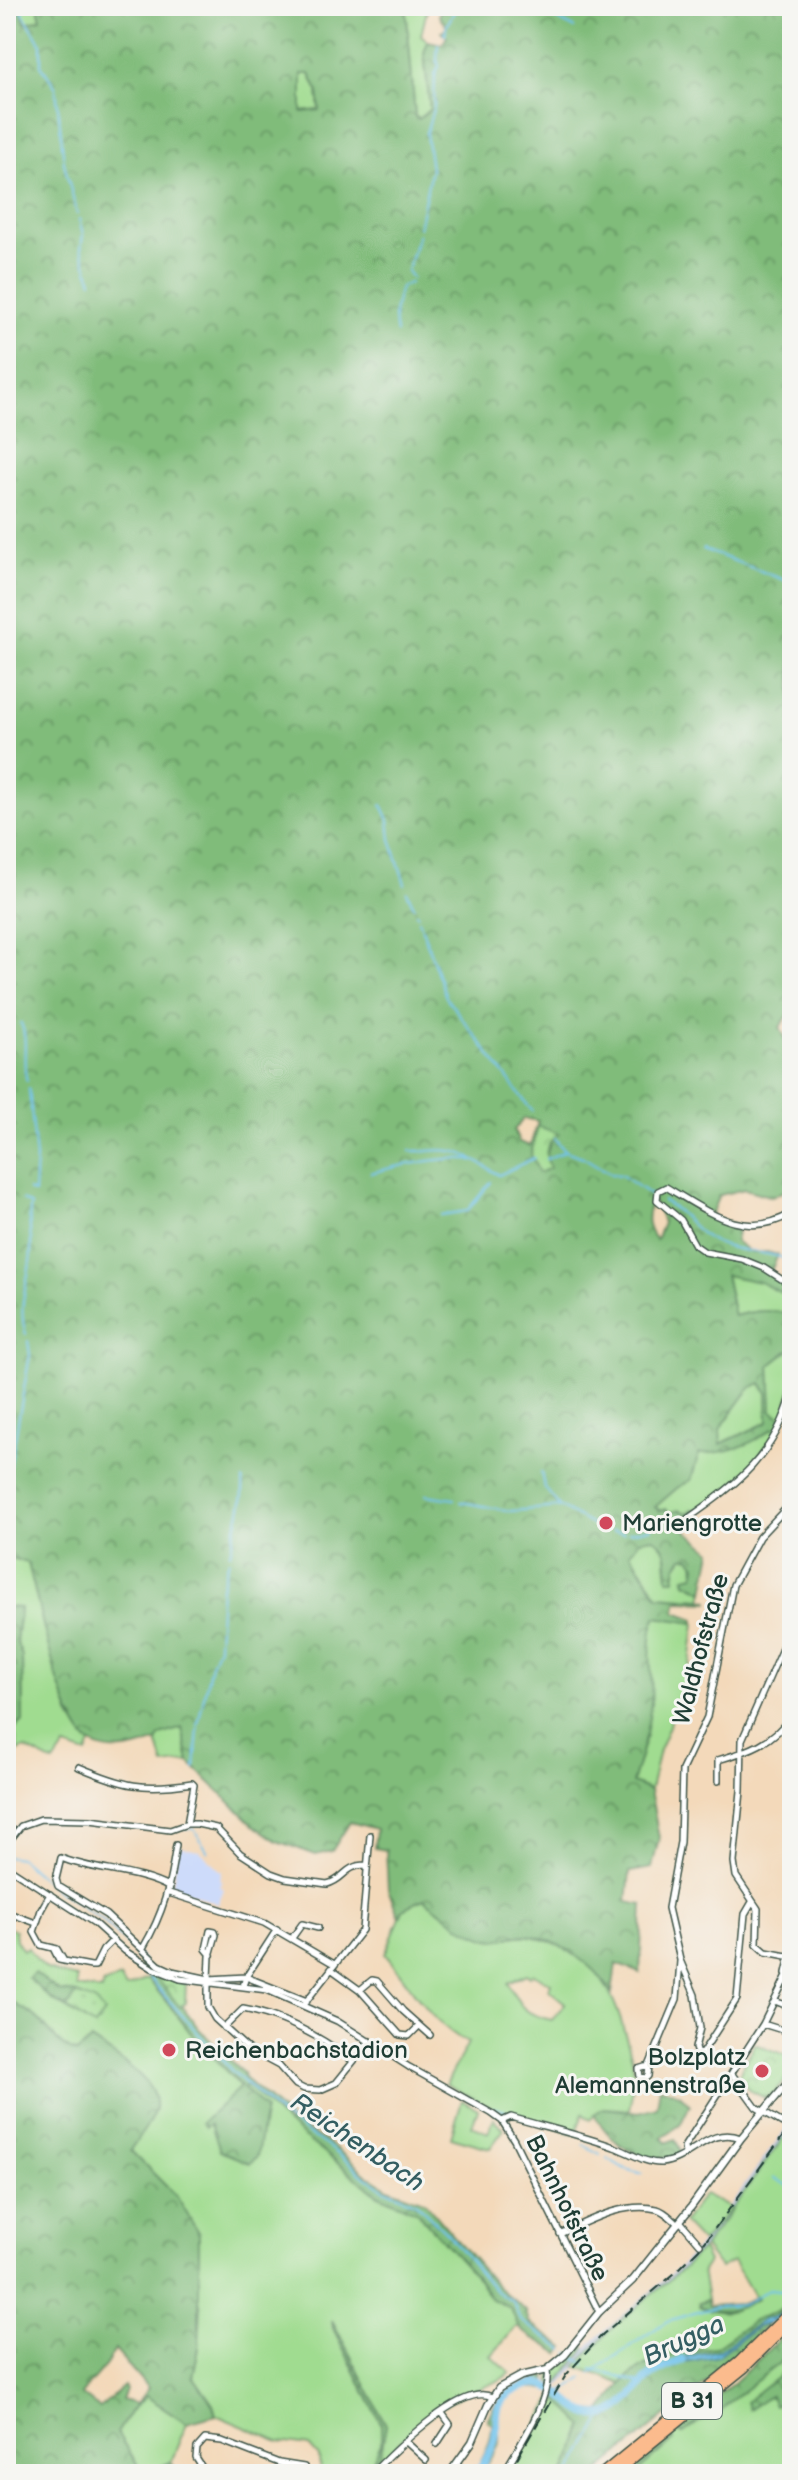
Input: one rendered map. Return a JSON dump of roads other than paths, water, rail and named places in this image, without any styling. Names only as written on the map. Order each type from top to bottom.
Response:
[{"type":"highway","name":"B 31","points":[[602,2474],[739,2362],[792,2310]]},
{"type":"highway","name":"B 31","points":[[613,2474],[744,2368],[792,2321]]},
{"type":"street","points":[[792,1213],[771,1225],[746,1226],[726,1220],[666,1187],[658,1191],[657,1200],[681,1220],[695,1245],[705,1252],[742,1259],[764,1268],[792,1286]]},
{"type":"street","points":[[687,1519],[728,1491],[764,1454],[784,1421],[792,1394]]},
{"type":"street","name":"Waldhofstraße","points":[[680,1960],[668,1908],[680,1842],[682,1770],[707,1717],[733,1585],[759,1537],[792,1502]]},
{"type":"street","points":[[791,1957],[766,1952],[757,1944],[758,1909],[736,1876],[734,1862],[741,1791],[741,1753],[746,1728],[792,1619]]},
{"type":"street","points":[[718,1781],[718,1760],[752,1750],[771,1739],[792,1715]]},
{"type":"street","points":[[79,1767],[114,1782],[137,1787],[160,1788],[192,1783],[187,1824]]},
{"type":"street","points":[[6,1845],[21,1826],[41,1819],[90,1820],[157,1830],[170,1830],[187,1824],[216,1828],[240,1853],[271,1873],[285,1878],[327,1884],[334,1882],[349,1868],[366,1865]]},
{"type":"street","points":[[305,2003],[362,1930],[370,1835]]},
{"type":"street","points":[[143,1948],[159,1920],[169,1891],[176,1845]]},
{"type":"street","points":[[418,2027],[409,2036],[400,2035],[360,1990],[332,1966],[277,1929],[169,1891],[149,1880],[90,1868],[61,1858],[56,1879],[58,1886],[106,1915],[159,1965],[208,1981],[246,1977],[305,2003],[502,2121],[511,2117],[614,2147],[657,2164],[677,2159],[716,2135],[741,2138]]},
{"type":"street","points":[[6,1866],[94,1923],[140,1962],[152,1968],[180,1979],[267,1990],[305,2003]]},
{"type":"street","points":[[792,1888],[792,1919]]},
{"type":"street","points":[[50,1894],[34,1932],[41,1945],[53,1948],[59,1960],[95,1966],[103,1950],[113,1940]]},
{"type":"street","points":[[680,1960],[695,1995],[700,2028],[695,2052],[700,2055],[737,1999],[745,1914],[752,1902]]},
{"type":"street","points":[[6,1912],[36,1923]]},
{"type":"street","points":[[292,1938],[302,1924],[318,1928]]},
{"type":"street","points":[[243,1986],[277,1929]]},
{"type":"street","points":[[785,1978],[792,1947]]},
{"type":"street","points":[[211,1955],[208,2007],[224,2028],[249,2050],[279,2066],[296,2085],[320,2090],[336,2083],[370,2041]]},
{"type":"street","points":[[649,2066],[677,1999],[680,1960]]},
{"type":"street","points":[[685,2154],[684,2147],[763,2024],[792,1965]]},
{"type":"street","points":[[785,1978],[792,1984]]},
{"type":"street","points":[[360,1990],[372,1980],[377,1981],[418,2027],[430,2035]]},
{"type":"street","points":[[775,2001],[792,2008]]},
{"type":"street","points":[[224,2028],[243,2009],[253,2011],[332,2045],[353,2061]]},
{"type":"street","points":[[763,2024],[792,2033]]},
{"type":"street","points":[[732,2074],[761,2112],[784,2124],[792,2113]]},
{"type":"street","points":[[449,2474],[472,2442],[492,2397],[511,2380],[547,2370],[567,2352],[599,2312],[623,2291],[761,2112],[792,2078]]},
{"type":"street","name":"Bahnhofstraße","points":[[502,2121],[599,2312]]},
{"type":"street","points":[[560,2234],[602,2215],[626,2209],[657,2209],[679,2222],[700,2244]]},
{"type":"street","points":[[503,2474],[537,2413],[546,2386],[547,2370]]},
{"type":"street","points":[[373,2473],[405,2441],[466,2397],[484,2393],[492,2397]]},
{"type":"street","points":[[437,2444],[450,2424],[442,2413]]},
{"type":"street","points":[[212,2474],[203,2469],[196,2458],[197,2448],[205,2439],[222,2441],[279,2463],[304,2467]]},
{"type":"street","points":[[405,2441],[426,2460]]},
{"type":"water","points":[[792,2312],[792,2316],[757,2327],[717,2356],[674,2364],[684,2357],[720,2350],[763,2320]]},
{"type":"waterway","points":[[23,6],[23,13],[41,44],[41,65],[56,88],[64,163],[77,214]]},
{"type":"waterway","points":[[445,35],[457,6]]},
{"type":"waterway","points":[[538,6],[544,11]]},
{"type":"waterway","points":[[550,16],[574,28]]},
{"type":"waterway","points":[[419,228],[431,169],[426,133],[434,106],[435,75],[439,66],[438,44]]},
{"type":"waterway","points":[[79,219],[83,234],[81,249],[92,281]]},
{"type":"waterway","points":[[412,278],[407,271],[418,234]]},
{"type":"waterway","points":[[396,333],[394,315],[397,299],[401,287],[410,283]]},
{"type":"waterway","points":[[703,549],[792,583]]},
{"type":"waterway","points":[[382,805],[389,820],[391,839],[405,884]]},
{"type":"waterway","points":[[407,892],[414,907]]},
{"type":"waterway","points":[[419,920],[446,997],[532,1111]]},
{"type":"waterway","points":[[21,1023],[27,1081]]},
{"type":"waterway","points":[[28,1190],[34,1193],[36,1158],[29,1089]]},
{"type":"waterway","points":[[555,1139],[565,1151],[583,1157],[611,1174],[621,1175],[652,1196]]},
{"type":"waterway","points":[[410,1151],[459,1152],[474,1160]]},
{"type":"waterway","points":[[546,1159],[563,1152]]},
{"type":"waterway","points":[[371,1173],[422,1162],[463,1159],[479,1163],[499,1175],[534,1158]]},
{"type":"waterway","points":[[441,1215],[467,1211],[491,1182]]},
{"type":"waterway","points":[[22,1200],[31,1205],[31,1251],[22,1312],[26,1334]]},
{"type":"waterway","points":[[663,1201],[701,1234],[717,1243],[792,1261]]},
{"type":"waterway","points":[[10,1466],[30,1355],[28,1341]]},
{"type":"waterway","points":[[541,1472],[544,1487],[560,1507]]},
{"type":"waterway","points":[[10,1473],[11,1490]]},
{"type":"waterway","points":[[230,1553],[241,1508],[243,1480]]},
{"type":"waterway","points":[[426,1495],[454,1499]]},
{"type":"waterway","points":[[6,1548],[11,1498]]},
{"type":"waterway","points":[[461,1502],[511,1511],[560,1507],[601,1530]]},
{"type":"waterway","points":[[629,1532],[651,1528]]},
{"type":"waterway","points":[[612,1531],[624,1533]]},
{"type":"waterway","points":[[198,1724],[218,1646],[221,1587],[229,1560]]},
{"type":"waterway","points":[[6,1694],[6,1717]]},
{"type":"waterway","points":[[195,1768],[198,1728]]},
{"type":"waterway","points":[[185,1828],[194,1829],[208,1852]]},
{"type":"waterway","name":"Reichenbach","points":[[6,1856],[20,1858],[54,1888],[102,1920],[143,1960]]},
{"type":"waterway","name":"Reichenbach","points":[[145,1966],[146,1973],[164,1995],[231,2070],[283,2117],[333,2150],[362,2174],[384,2189],[415,2202],[449,2235],[495,2291],[513,2302],[520,2320],[564,2350]]},
{"type":"waterway","points":[[494,2108],[506,2111]]},
{"type":"waterway","points":[[584,2145],[600,2154]]},
{"type":"waterway","points":[[607,2158],[623,2168],[643,2174]]},
{"type":"waterway","points":[[774,2178],[792,2188]]},
{"type":"waterway","points":[[591,2373],[667,2321],[715,2307],[742,2305],[769,2289],[792,2291]]},
{"type":"waterway","name":"Reichenbach","points":[[569,2354],[585,2364]]},
{"type":"waterway","name":"Brugga","points":[[476,2474],[494,2442],[499,2407],[516,2390],[531,2384],[543,2384],[580,2410],[603,2415],[623,2406],[653,2374],[682,2360]]},
{"type":"waterway","name":"Reichenbach","points":[[592,2369],[643,2384]]},
{"type":"waterway","points":[[562,2393],[583,2378]]},
{"type":"waterway","points":[[570,2474],[603,2416]]},
{"type":"railway","points":[[508,2474],[566,2375],[603,2334],[702,2246],[792,2124]]},
{"type":"place","name":"Mariengrotte","points":[[606,1523]]},
{"type":"place","name":"Reichenbachstadion","points":[[169,2050]]},
{"type":"place","name":"Bolzplatz Alemannenstraße","points":[[762,2071]]}]
